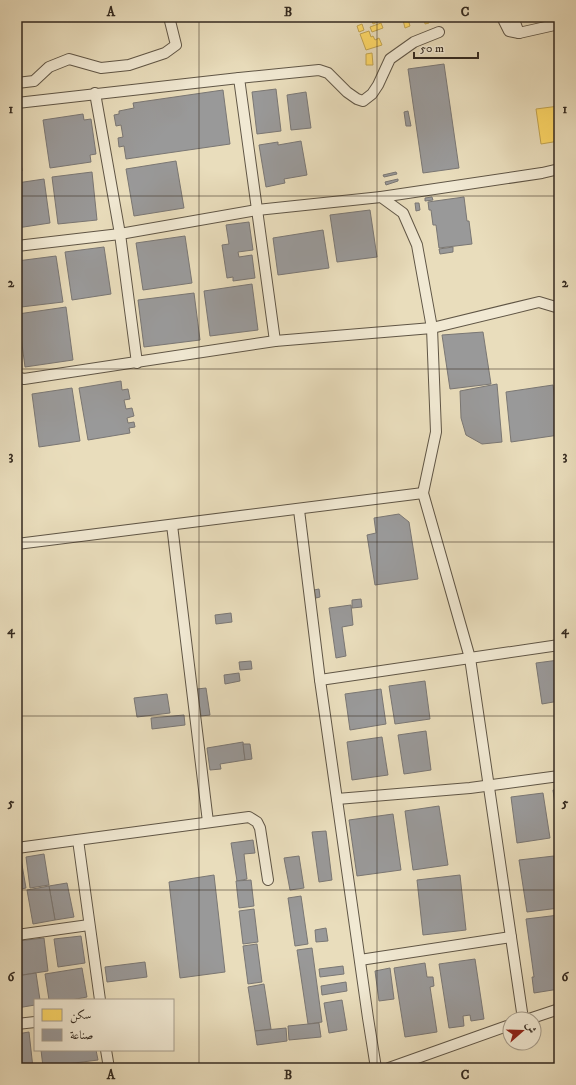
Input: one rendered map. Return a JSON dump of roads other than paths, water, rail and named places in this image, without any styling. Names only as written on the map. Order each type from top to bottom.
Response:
[{"type":"street","points":[[17,83],[34,81],[49,67],[69,59],[101,68],[129,65],[165,53],[176,45],[168,17]]},
{"type":"street","points":[[502,17],[509,31],[519,33],[558,22]]},
{"type":"street","points":[[513,17],[519,33]]},
{"type":"street","points":[[17,103],[95,93],[319,70],[328,73],[347,92],[363,101],[372,94],[378,85],[390,59],[414,42],[439,32]]},
{"type":"street","points":[[239,78],[276,341]]},
{"type":"street","points":[[95,93],[120,234],[137,363]]},
{"type":"street","points":[[17,246],[120,234],[257,210],[381,197],[542,173],[559,169]]},
{"type":"street","points":[[381,197],[403,214],[417,244],[432,328],[436,432],[423,493],[470,658],[522,1011]]},
{"type":"street","points":[[17,377],[24,379],[276,341],[432,328],[539,302],[559,308]]},
{"type":"street","points":[[17,544],[299,510],[423,493]]},
{"type":"street","points":[[299,510],[320,680],[376,1068]]},
{"type":"street","points":[[172,525],[208,822]]},
{"type":"street","points":[[320,680],[559,645]]},
{"type":"street","points":[[337,799],[488,785],[559,776]]},
{"type":"street","points":[[17,848],[246,817],[252,818],[257,822],[260,828],[268,880]]},
{"type":"street","points":[[78,840],[100,999]]},
{"type":"street","points":[[17,935],[90,925]]},
{"type":"street","points":[[360,960],[511,937]]},
{"type":"street","points":[[542,1015],[559,1009]]},
{"type":"street","points":[[17,1024],[34,1022]]},
{"type":"street","points":[[389,1068],[502,1028]]},
{"type":"street","points":[[106,1051],[109,1068]]}]
